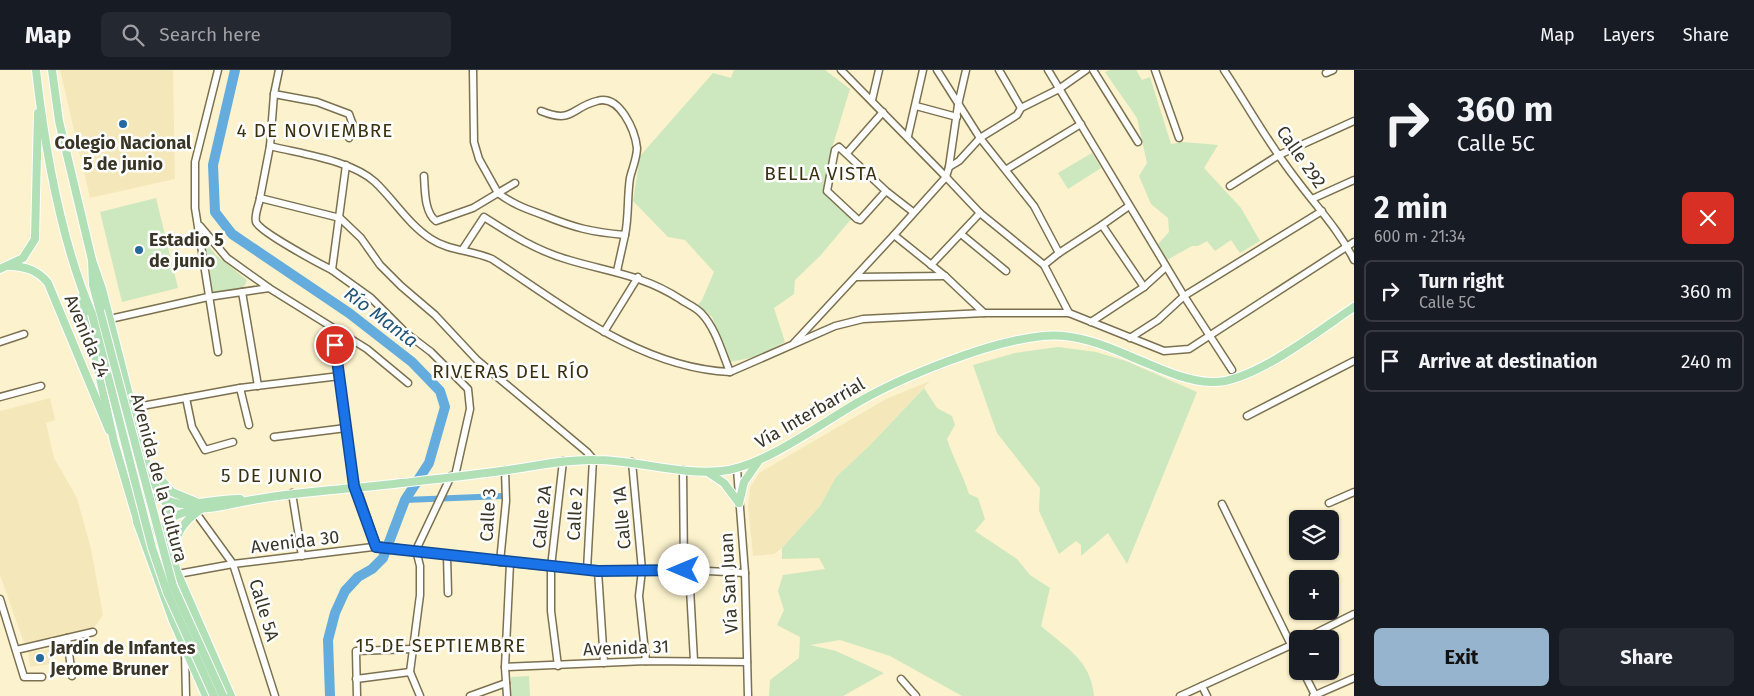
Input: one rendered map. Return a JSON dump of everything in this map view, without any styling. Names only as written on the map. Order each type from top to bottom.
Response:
[{"type":"main road","name":"Avenida de la Cultura","points":[[36,70],[40,106],[56,194],[81,287],[85,316],[111,422],[114,442],[136,516],[185,652],[206,696]]},
{"type":"main road","name":"Avenida de la Cultura","points":[[52,70],[65,152],[92,260],[110,319],[131,408],[146,461],[164,502]]},
{"type":"main road","name":"Avenida 24","points":[[0,269],[10,266],[27,254],[35,239],[37,117],[40,106]]},
{"type":"main road","name":"Avenida de la Cultura","points":[[92,260],[96,312],[140,511],[178,618],[214,696]]},
{"type":"main road","name":"Avenida 24","points":[[10,266],[31,269],[42,276],[48,283],[114,442]]},
{"type":"main road","name":"Avenida de la Cultura","points":[[81,287],[96,312],[173,586],[223,696]]},
{"type":"main road","name":"Vía Interbarrial","points":[[167,521],[182,512],[247,499],[450,477],[563,461],[632,462],[707,472],[737,469],[762,458],[879,391],[995,346],[1047,336],[1084,339],[1189,380],[1215,383],[1237,379],[1272,361],[1354,306]]},
{"type":"main road","points":[[739,503],[744,482],[762,458]]},
{"type":"main road","points":[[146,461],[172,492],[199,508],[182,525],[176,537],[175,555],[178,573]]},
{"type":"main road","points":[[707,472],[724,483],[739,503]]},
{"type":"main road","points":[[149,497],[160,499],[164,502],[169,511],[167,521],[161,528],[151,530],[142,527],[136,516],[140,503],[149,497]]},
{"type":"main road","name":"Vía Interbarrial","points":[[164,502],[199,508]]},
{"type":"main road","name":"Avenida de la Cultura","points":[[167,521],[168,539],[178,573],[231,696]]},
{"type":"street","points":[[218,70],[196,154],[195,208],[218,352]]},
{"type":"street","points":[[279,70],[274,94],[270,146],[256,219],[258,225],[302,254],[332,270],[371,298],[406,333],[445,365],[468,389],[470,409],[450,477],[441,501],[413,550],[420,566],[420,595],[410,672],[420,696]]},
{"type":"street","points":[[473,70],[474,142],[479,159],[498,193],[524,208],[573,227],[626,235]]},
{"type":"street","points":[[840,70],[908,136],[980,213],[1044,265],[1069,314]]},
{"type":"street","points":[[872,100],[879,70]]},
{"type":"street","points":[[908,136],[923,70]]},
{"type":"street","points":[[937,70],[980,138],[1034,206],[1058,253]]},
{"type":"street","points":[[792,344],[857,277],[946,177],[966,70]]},
{"type":"street","points":[[998,70],[1021,108]]},
{"type":"street","points":[[1048,70],[1166,267],[1232,370]]},
{"type":"street","points":[[949,166],[959,161],[980,138],[1017,115],[1021,108],[1059,88],[1086,70]]},
{"type":"street","points":[[1093,70],[1138,142]]},
{"type":"street","points":[[1155,70],[1179,138]]},
{"type":"street","name":"Calle 292","points":[[1224,70],[1279,155],[1347,245],[1354,260]]},
{"type":"street","points":[[274,94],[317,102],[349,114],[353,124],[348,138]]},
{"type":"street","points":[[541,111],[557,117],[565,117],[599,100],[610,102],[628,119],[637,150],[630,180],[626,235],[618,271]]},
{"type":"street","points":[[916,106],[957,117]]},
{"type":"street","points":[[847,153],[883,112]]},
{"type":"street","points":[[1230,186],[1279,155],[1354,121]]},
{"type":"street","points":[[1007,170],[1081,124]]},
{"type":"street","points":[[270,146],[346,166],[374,181],[409,220],[430,238],[446,247],[463,249],[492,259],[604,332],[646,352],[677,363],[713,372],[730,372],[835,326],[863,319],[984,312],[1069,314],[1164,352],[1189,349],[1210,338],[1354,242]]},
{"type":"street","points":[[886,191],[859,220],[829,193],[827,186],[835,150],[839,146],[886,191],[913,212]]},
{"type":"street","points":[[332,270],[346,166]]},
{"type":"street","points":[[424,176],[426,201],[432,219],[436,221],[473,208],[515,183]]},
{"type":"street","points":[[1312,199],[1354,180]]},
{"type":"street","points":[[260,198],[340,218],[361,238],[380,265],[435,315],[477,360],[580,446],[593,460]]},
{"type":"street","points":[[1044,265],[1058,253],[1087,237],[1129,206]]},
{"type":"street","points":[[473,208],[532,247],[569,260],[638,277],[672,294],[702,314],[714,332],[730,372]]},
{"type":"street","points":[[1130,338],[1158,320],[1184,296],[1322,211]]},
{"type":"street","points":[[931,265],[980,213]]},
{"type":"street","points":[[463,249],[484,217]]},
{"type":"street","points":[[199,225],[227,258],[332,329],[367,349],[408,382]]},
{"type":"street","points":[[1102,225],[1144,287]]},
{"type":"street","points":[[961,234],[1006,271]]},
{"type":"street","points":[[894,235],[945,276],[984,312]]},
{"type":"street","points":[[1091,322],[1144,287],[1166,267]]},
{"type":"street","points":[[857,277],[945,276]]},
{"type":"street","points":[[604,332],[638,277]]},
{"type":"street","points":[[110,319],[208,296],[269,288]]},
{"type":"street","points":[[242,292],[258,386]]},
{"type":"street","points":[[332,329],[354,486],[379,547]]},
{"type":"street","points":[[0,342],[24,334]]},
{"type":"street","points":[[1247,416],[1354,360]]},
{"type":"street","points":[[131,408],[240,388],[340,376]]},
{"type":"street","points":[[0,398],[40,386]]},
{"type":"street","points":[[240,388],[249,425]]},
{"type":"street","points":[[186,398],[192,427],[204,450],[233,442]]},
{"type":"street","points":[[274,438],[346,428]]},
{"type":"street","name":"Calle 2","points":[[587,570],[593,460]]},
{"type":"street","name":"Calle 2A","points":[[558,666],[551,611],[551,567],[563,461]]},
{"type":"street","name":"Calle 1A","points":[[632,462],[642,570],[640,596],[646,662]]},
{"type":"street","name":"Vía San Juan","points":[[737,469],[746,573],[748,696]]},
{"type":"street","name":"Calle 3","points":[[500,562],[506,501],[505,470]]},
{"type":"street","points":[[683,470],[687,570],[694,661]]},
{"type":"street","points":[[1329,503],[1354,492]]},
{"type":"street","points":[[292,493],[302,556]]},
{"type":"street","points":[[1222,504],[1289,634]]},
{"type":"street","name":"Calle 5A","points":[[199,508],[233,564],[275,696]]},
{"type":"street","name":"Avenida 30","points":[[178,573],[233,564],[379,547],[500,562],[598,571],[687,570],[746,573]]},
{"type":"street","points":[[447,556],[448,593]]},
{"type":"street","name":"Calle 3","points":[[507,696],[505,667],[510,563]]},
{"type":"street","points":[[598,571],[604,663]]},
{"type":"street","points":[[0,599],[24,677],[42,677]]},
{"type":"street","points":[[1322,630],[1354,614]]},
{"type":"street","points":[[16,650],[93,632]]},
{"type":"street","points":[[67,638],[72,676]]},
{"type":"street","points":[[1180,696],[1289,646]]},
{"type":"street","points":[[357,696],[355,653],[357,650],[412,650]]},
{"type":"street","points":[[185,652],[186,696]]},
{"type":"street","name":"Avenida 31","points":[[505,667],[694,661],[747,662]]},
{"type":"street","points":[[356,678],[410,672]]},
{"type":"street","points":[[1307,680],[1314,696],[1354,678]]},
{"type":"street","points":[[901,679],[916,696]]},
{"type":"street","points":[[470,696],[506,683]]},
{"type":"street","points":[[1202,686],[1207,696]]},
{"type":"shaded area","name":"Colegio Nacional 5 de junio","points":[[60,70],[173,70],[175,179],[90,198]]},
{"type":"shaded area","points":[[930,381],[870,445],[836,477],[820,506],[782,548],[774,554],[753,556],[748,506],[750,488],[759,473],[886,399]]},
{"type":"shaded area","points":[[50,398],[55,420],[46,423],[54,458],[77,498],[91,549],[103,615],[94,628],[24,643],[0,575],[0,411]]},
{"type":"shaded area","name":"Jardín de Infantes Jerome Bruner","points":[[51,649],[53,664],[30,667],[28,652]]},
{"type":"green space","points":[[734,70],[825,70],[850,89],[832,148],[823,191],[852,218],[820,256],[795,280],[794,294],[774,308],[785,342],[755,357],[730,362],[712,317],[698,305],[714,272],[685,240],[668,237],[633,201],[640,156],[713,73],[731,78]]},
{"type":"green space","points":[[1110,70],[1136,70],[1142,80],[1150,77],[1171,144],[1183,142],[1218,145],[1204,168],[1241,208],[1260,241],[1240,253],[1231,240],[1215,251],[1207,241],[1198,246],[1192,246],[1167,260],[1158,244],[1169,232],[1168,218],[1151,204],[1139,176],[1147,163],[1137,118],[1105,72]]},
{"type":"green space","points":[[1092,153],[1101,168],[1068,189],[1058,173]]},
{"type":"green space","name":"Estadio 5 de junio","points":[[156,198],[178,288],[122,302],[100,212]]},
{"type":"green space","points":[[205,242],[216,255],[247,280],[244,287],[213,293]]},
{"type":"green space","points":[[1058,347],[1096,352],[1126,361],[1197,392],[1127,564],[1108,533],[1081,556],[1081,545],[1076,541],[1059,554],[1039,511],[1040,488],[997,433],[973,365],[1015,353]]},
{"type":"green space","points":[[924,388],[937,408],[952,416],[955,425],[947,439],[969,494],[978,498],[985,519],[975,531],[1017,559],[1030,575],[1050,588],[1041,626],[1068,648],[1083,664],[1092,684],[1094,696],[962,696],[890,656],[840,640],[810,645],[836,651],[884,673],[843,696],[769,696],[770,680],[799,658],[800,637],[777,625],[784,610],[778,591],[783,575],[825,569],[819,558],[782,559],[782,548],[820,506],[836,477],[870,445]]},
{"type":"green space","points":[[529,676],[530,696],[511,696],[511,677]]},
{"type":"waterway","name":"Río Manta","points":[[235,70],[213,165],[215,212],[232,234],[349,313],[412,362],[440,391],[445,407],[429,463],[405,500],[383,558],[372,569],[358,577],[345,591],[335,613],[328,640],[330,696]]},
{"type":"waterway","points":[[405,500],[503,496]]},
{"type":"place","name":"Colegio Nacional 5 de junio","points":[[123,124]]},
{"type":"place","name":"Estadio 5 de junio","points":[[139,250]]},
{"type":"place","name":"Jardín de Infantes Jerome Bruner","points":[[40,658]]},
{"type":"district","name":"4 DE NOVIEMBRE","points":[[315,130]]},
{"type":"district","name":"BELLA VISTA","points":[[821,173]]},
{"type":"district","name":"RIVERAS DEL RÍO","points":[[511,371]]},
{"type":"district","name":"5 DE JUNIO","points":[[272,475]]},
{"type":"district","name":"15 DE SEPTIEMBRE","points":[[441,645]]},
{"type":"route","points":[[335,345],[354,486],[376,547],[410,549],[447,556],[598,571],[684,570]]}]
